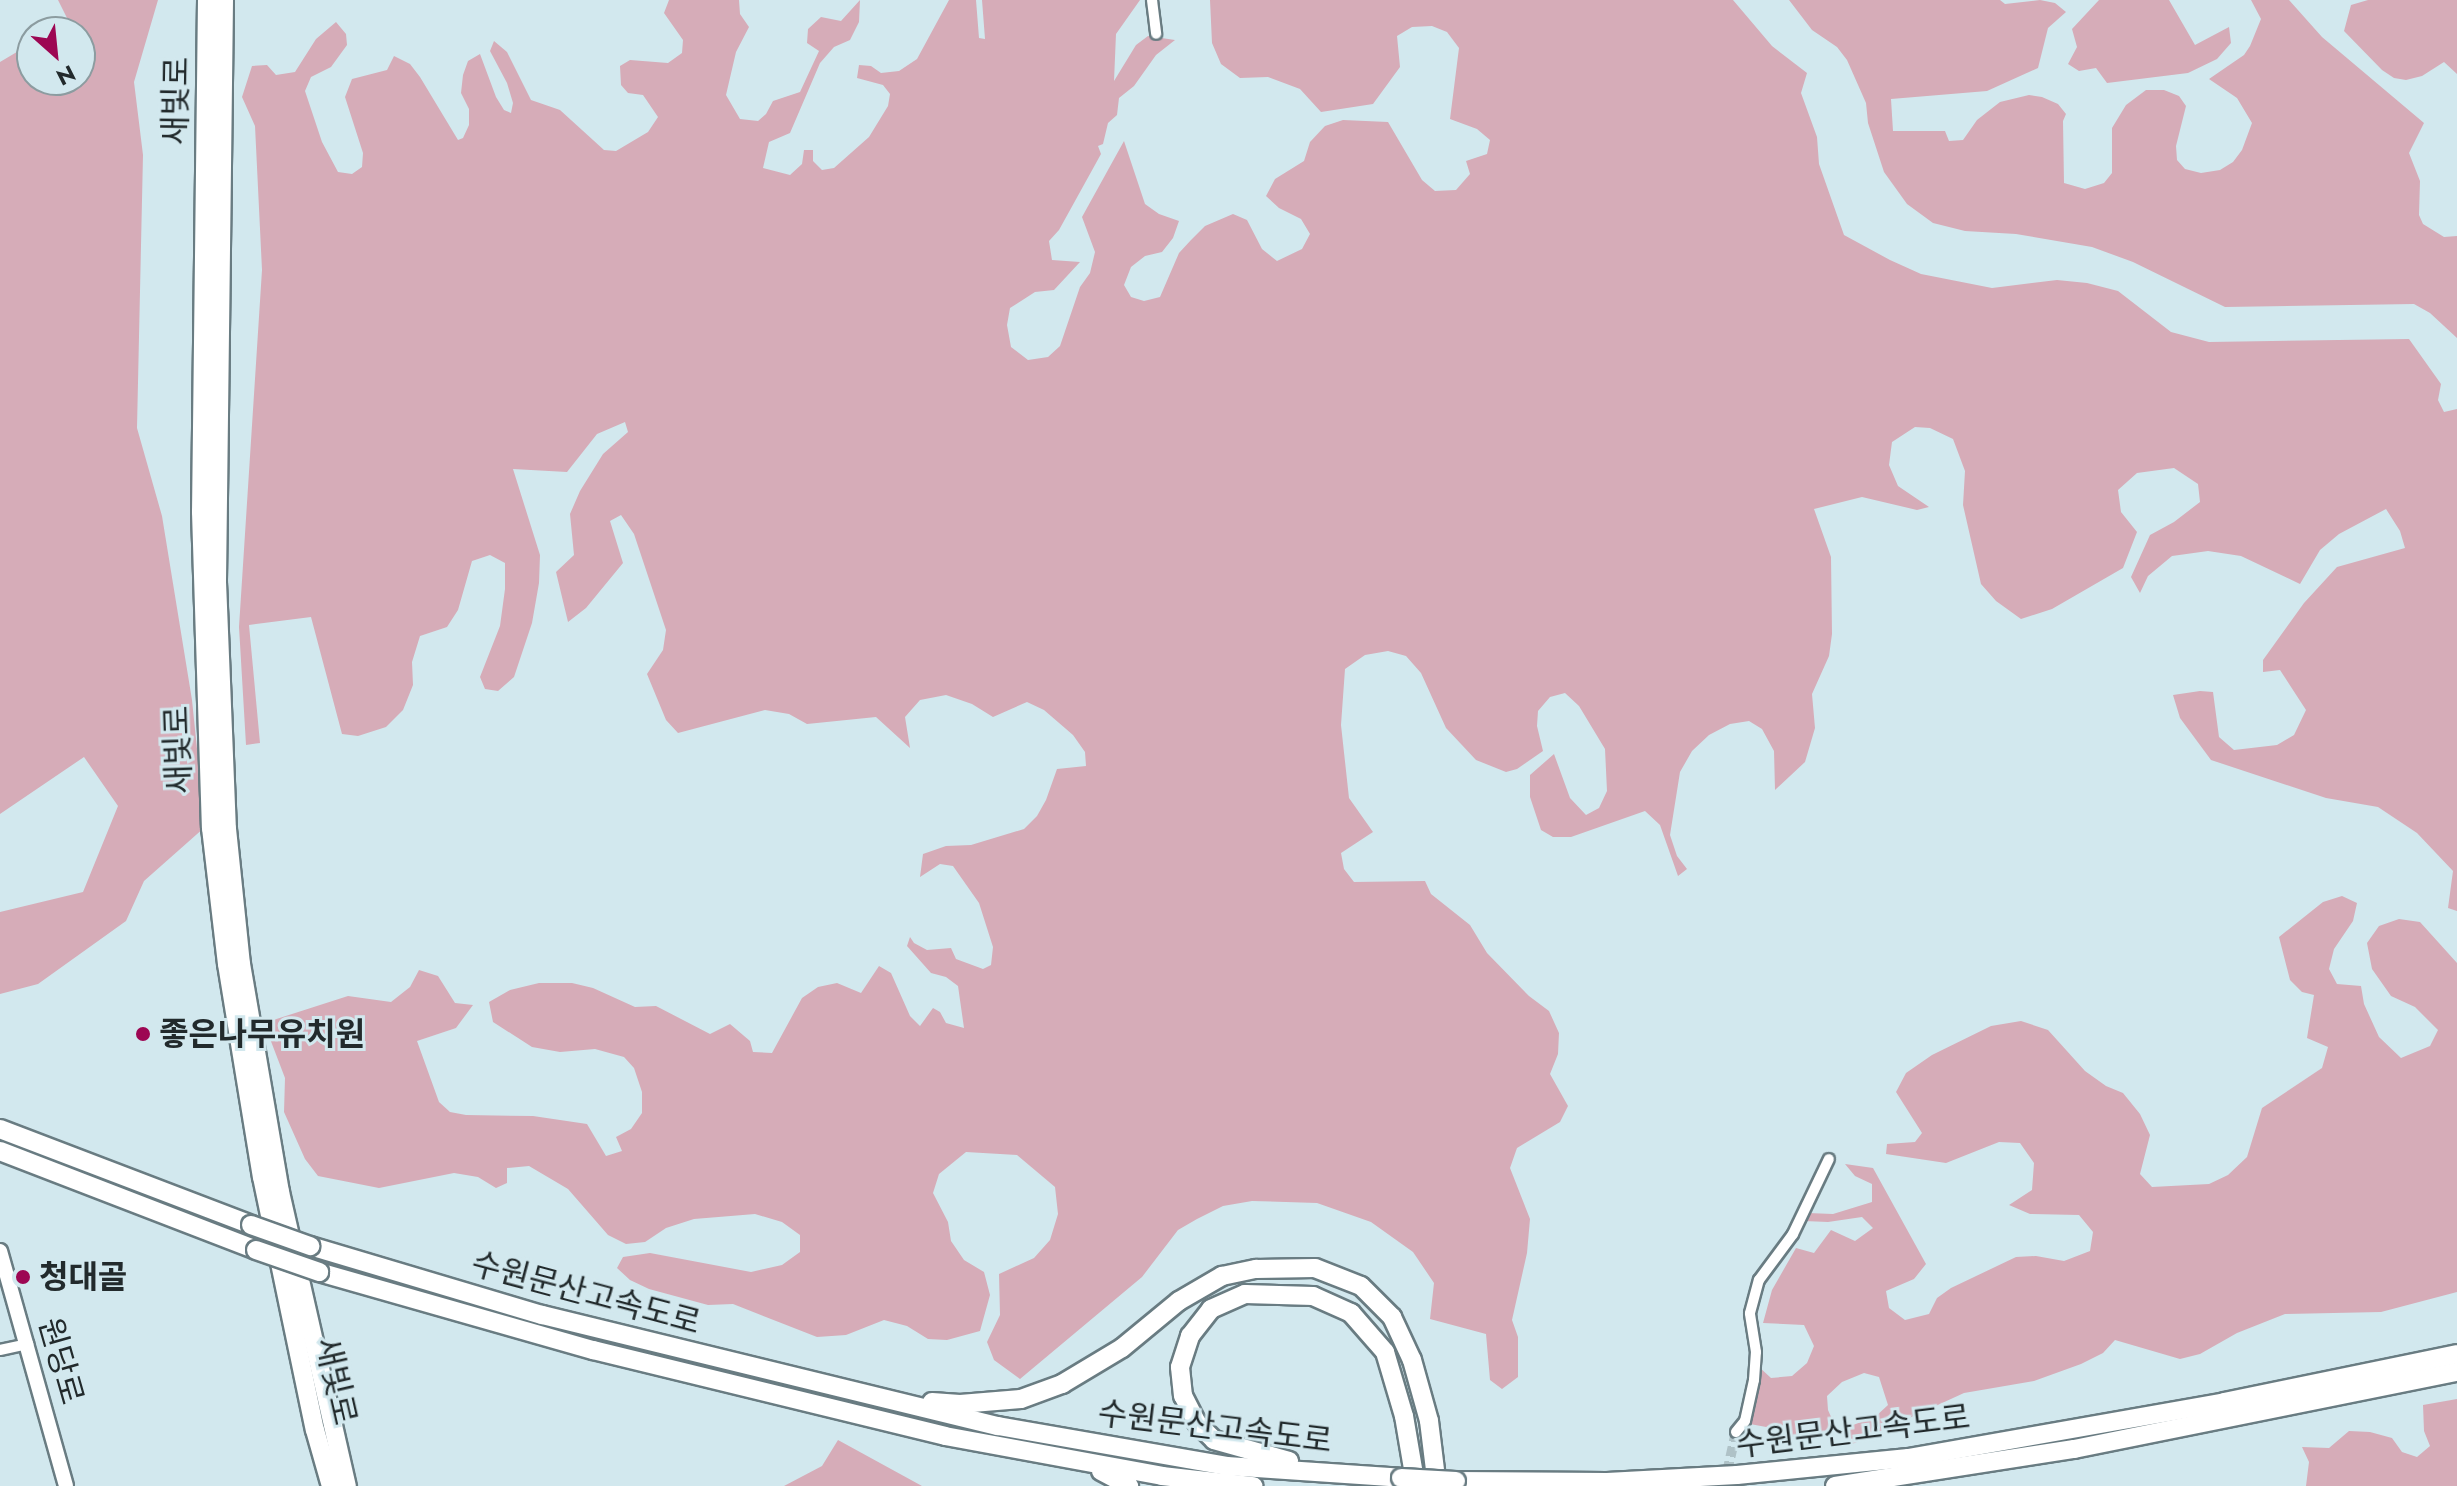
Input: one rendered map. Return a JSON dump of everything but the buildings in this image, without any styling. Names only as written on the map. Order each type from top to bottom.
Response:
[{"type":"highway","name":"새빛로","points":[[207,0],[201,512],[215,740]]},
{"type":"highway","name":"새빛로","points":[[224,0],[215,740],[211,828],[315,1430],[331,1486]]},
{"type":"highway","name":"수원문산고속도로","points":[[0,1129],[310,1246],[542,1315],[998,1426],[1227,1466],[1408,1482],[1607,1482],[1737,1475],[1908,1458],[2194,1408],[2457,1354]]},
{"type":"highway","name":"수원문산고속도로","points":[[0,1151],[92,1189],[319,1272],[608,1354],[915,1429],[1087,1464],[1253,1486]]},
{"type":"highway","name":"새빛로","points":[[271,1185],[347,1486]]},
{"type":"highway","points":[[857,1394],[960,1404],[1021,1399],[1062,1384],[1122,1348],[1179,1301],[1222,1276],[1256,1269],[1315,1268],[1361,1286],[1392,1317],[1412,1360],[1425,1406],[1437,1486]]},
{"type":"highway","points":[[1336,1474],[1214,1440],[1197,1423],[1183,1396],[1180,1367],[1190,1336],[1211,1309],[1245,1294],[1274,1292],[1313,1296],[1351,1313],[1385,1352],[1404,1416],[1408,1482]]},
{"type":"highway","name":"수원문산고속도로","points":[[1835,1486],[2089,1447],[2457,1372]]},
{"type":"highway","points":[[1087,1464],[1129,1486]]},
{"type":"main road","name":"원당로","points":[[0,1251],[66,1486]]},
{"type":"street","points":[[1152,0],[1156,34]]},
{"type":"street","points":[[1736,1432],[1745,1421],[1754,1380],[1756,1352],[1750,1313],[1759,1280],[1793,1234],[1829,1159]]},
{"type":"street","points":[[0,1350],[28,1344]]},
{"type":"shaded area","points":[[58,0],[158,0],[134,82],[143,155],[137,428],[162,516],[192,700],[205,827],[144,881],[126,921],[38,984],[0,994],[0,912],[83,892],[118,806],[84,757],[0,814],[0,62],[16,52],[16,96],[96,96],[96,16],[66,16]]},
{"type":"shaded area","points":[[669,0],[739,0],[740,14],[749,27],[736,52],[726,95],[740,119],[758,121],[773,101],[800,92],[819,51],[807,43],[808,29],[821,17],[841,21],[860,0],[859,22],[850,40],[834,47],[820,63],[790,133],[769,142],[763,168],[790,175],[802,164],[804,150],[813,150],[813,161],[822,170],[834,168],[869,137],[888,106],[890,94],[883,85],[857,78],[859,65],[871,66],[881,73],[899,71],[917,59],[949,0],[976,0],[979,38],[985,39],[982,0],[1140,0],[1116,34],[1114,81],[1136,45],[1148,36],[1175,40],[1156,55],[1134,86],[1119,98],[1117,115],[1108,123],[1103,144],[1098,146],[1101,154],[1059,230],[1049,241],[1052,260],[1080,262],[1054,290],[1035,292],[1010,308],[1007,325],[1011,347],[1028,360],[1048,357],[1060,346],[1080,287],[1090,273],[1095,252],[1082,217],[1124,141],[1145,204],[1159,214],[1179,221],[1173,238],[1162,252],[1145,256],[1131,267],[1124,285],[1131,297],[1144,301],[1160,297],[1179,253],[1205,226],[1233,214],[1247,220],[1262,249],[1277,261],[1302,249],[1310,234],[1301,219],[1279,208],[1266,196],[1275,179],[1304,161],[1310,142],[1325,126],[1343,120],[1388,122],[1422,180],[1435,191],[1456,190],[1470,174],[1466,161],[1487,154],[1490,140],[1477,129],[1450,119],[1459,48],[1447,32],[1432,26],[1412,27],[1397,36],[1400,67],[1373,104],[1321,112],[1300,89],[1268,77],[1240,78],[1221,64],[1212,43],[1210,0],[1733,0],[1772,46],[1807,73],[1801,93],[1817,137],[1819,164],[1844,235],[1890,260],[1921,274],[1992,288],[2057,280],[2087,283],[2118,291],[2171,332],[2209,342],[2409,339],[2441,384],[2438,400],[2444,412],[2457,409],[2457,911],[2448,908],[2453,871],[2417,833],[2378,807],[2326,798],[2211,760],[2180,718],[2173,695],[2213,692],[2219,737],[2234,750],[2277,745],[2294,735],[2306,710],[2280,670],[2263,672],[2263,660],[2304,603],[2337,567],[2405,548],[2400,531],[2386,509],[2339,534],[2320,550],[2300,584],[2241,556],[2208,551],[2172,556],[2148,576],[2140,593],[2131,577],[2150,535],[2200,502],[2198,484],[2174,468],[2137,473],[2118,490],[2121,512],[2137,532],[2123,568],[2052,609],[2021,619],[1996,601],[1981,584],[1963,505],[1965,471],[1953,439],[1930,428],[1915,427],[1892,442],[1889,465],[1898,486],[1929,507],[1917,510],[1862,497],[1814,509],[1831,557],[1832,634],[1829,656],[1812,694],[1815,728],[1805,762],[1775,790],[1774,751],[1762,729],[1749,721],[1730,724],[1709,735],[1692,751],[1680,772],[1670,835],[1677,856],[1687,869],[1678,876],[1660,825],[1645,811],[1571,837],[1553,837],[1541,830],[1530,797],[1530,775],[1554,754],[1570,798],[1586,815],[1599,808],[1607,791],[1605,749],[1579,706],[1565,693],[1550,697],[1538,711],[1537,726],[1543,751],[1517,769],[1506,772],[1476,760],[1446,728],[1421,673],[1406,656],[1388,651],[1365,655],[1345,669],[1341,725],[1349,798],[1373,832],[1341,853],[1344,869],[1354,882],[1425,881],[1431,894],[1470,925],[1487,953],[1529,996],[1549,1011],[1559,1033],[1558,1054],[1550,1074],[1568,1106],[1560,1122],[1517,1148],[1510,1168],[1530,1219],[1527,1253],[1512,1320],[1518,1337],[1518,1377],[1502,1389],[1490,1380],[1486,1334],[1430,1319],[1434,1283],[1413,1252],[1371,1222],[1317,1203],[1252,1201],[1223,1206],[1178,1230],[1142,1277],[1020,1379],[994,1360],[987,1342],[1000,1315],[999,1274],[1034,1258],[1050,1240],[1058,1214],[1055,1187],[1017,1155],[966,1152],[939,1174],[933,1193],[948,1222],[951,1241],[964,1260],[984,1272],[990,1295],[980,1331],[947,1340],[928,1339],[907,1326],[884,1320],[846,1335],[817,1337],[733,1304],[708,1305],[649,1289],[630,1280],[617,1268],[623,1257],[650,1253],[751,1272],[782,1265],[800,1252],[800,1235],[782,1222],[755,1214],[694,1219],[666,1228],[645,1242],[626,1244],[608,1235],[568,1189],[529,1166],[507,1168],[507,1183],[496,1188],[478,1177],[454,1173],[379,1188],[318,1176],[305,1159],[284,1112],[285,1078],[264,1023],[348,996],[391,1002],[410,987],[419,970],[438,976],[455,1003],[473,1005],[456,1028],[417,1041],[439,1102],[450,1112],[466,1115],[533,1116],[587,1124],[606,1156],[622,1151],[616,1137],[631,1129],[642,1113],[642,1092],[634,1068],[624,1057],[595,1049],[560,1052],[532,1047],[493,1022],[489,1002],[510,990],[539,983],[572,983],[593,988],[635,1007],[656,1006],[710,1034],[730,1024],[750,1041],[753,1052],[772,1053],[802,998],[818,987],[837,983],[861,993],[879,966],[891,973],[910,1016],[920,1026],[933,1008],[940,1012],[946,1023],[964,1028],[958,986],[946,977],[931,973],[907,946],[910,937],[927,950],[951,948],[956,959],[983,969],[991,965],[993,947],[979,903],[953,866],[940,864],[920,877],[923,854],[946,846],[971,845],[1024,829],[1037,816],[1046,800],[1057,769],[1086,766],[1085,752],[1073,735],[1044,710],[1027,702],[993,717],[972,704],[946,695],[920,700],[905,717],[910,748],[876,717],[807,724],[789,714],[765,710],[678,733],[666,720],[647,674],[663,650],[666,630],[634,534],[621,515],[610,521],[623,563],[586,608],[568,622],[556,572],[574,555],[570,514],[580,491],[603,454],[628,432],[625,422],[597,434],[567,472],[513,469],[540,555],[539,583],[532,623],[514,677],[498,691],[485,689],[480,677],[500,626],[505,589],[505,563],[490,555],[472,561],[458,610],[447,627],[420,636],[412,662],[413,685],[403,710],[386,727],[358,736],[342,734],[311,617],[249,625],[260,743],[246,745],[239,627],[262,270],[255,126],[242,97],[252,66],[267,65],[276,75],[295,72],[316,39],[336,22],[346,34],[347,45],[331,67],[311,77],[305,91],[322,142],[338,172],[352,174],[362,167],[363,153],[345,97],[352,79],[387,70],[394,56],[410,64],[420,77],[458,140],[463,138],[469,125],[469,109],[461,93],[463,75],[468,61],[480,54],[496,97],[504,110],[511,113],[513,103],[507,83],[490,51],[494,41],[507,52],[531,100],[560,110],[604,150],[616,151],[648,132],[658,117],[643,95],[628,93],[621,85],[620,66],[630,60],[668,63],[682,53],[683,40],[664,13]]},
{"type":"shaded area","points":[[1789,0],[2000,0],[2005,4],[2040,0],[2055,3],[2066,12],[2048,28],[2038,68],[1987,91],[1891,99],[1893,131],[1945,131],[1949,141],[1963,140],[1977,120],[2000,102],[2029,95],[2042,97],[2058,104],[2066,114],[2063,121],[2064,183],[2085,189],[2104,183],[2112,173],[2112,128],[2126,105],[2146,90],[2164,90],[2179,96],[2186,106],[2176,146],[2177,160],[2185,169],[2201,173],[2220,170],[2233,162],[2242,150],[2252,123],[2237,98],[2209,79],[2244,55],[2250,46],[2261,19],[2251,0],[2289,0],[2322,37],[2424,123],[2409,153],[2420,181],[2419,215],[2423,224],[2444,237],[2457,236],[2457,338],[2430,313],[2414,304],[2225,307],[2133,262],[2092,247],[2016,234],[1965,231],[1933,223],[1907,204],[1884,172],[1868,123],[1866,103],[1847,60],[1837,47],[1812,30]]},
{"type":"shaded area","points":[[2099,0],[2169,0],[2195,45],[2229,27],[2231,43],[2217,59],[2188,73],[2107,83],[2096,68],[2079,71],[2068,64],[2077,47],[2072,29]]},
{"type":"shaded area","points":[[2368,0],[2457,0],[2457,74],[2444,62],[2422,76],[2406,80],[2394,78],[2382,70],[2344,31],[2351,5]]},
{"type":"shaded area","points":[[2342,896],[2357,903],[2353,921],[2334,949],[2329,969],[2337,984],[2361,986],[2364,1004],[2379,1037],[2401,1058],[2430,1046],[2438,1030],[2415,1007],[2391,996],[2372,969],[2367,943],[2379,926],[2399,919],[2420,922],[2457,963],[2457,1292],[2381,1312],[2285,1314],[2237,1333],[2200,1354],[2180,1359],[2115,1340],[2103,1353],[2081,1364],[2034,1381],[1964,1393],[1848,1446],[1842,1429],[1875,1417],[1888,1405],[1879,1377],[1864,1373],[1842,1382],[1827,1396],[1828,1410],[1835,1426],[1824,1432],[1792,1437],[1777,1429],[1750,1424],[1758,1366],[1771,1378],[1792,1376],[1807,1363],[1814,1346],[1804,1325],[1763,1323],[1772,1290],[1796,1248],[1814,1253],[1831,1230],[1855,1241],[1873,1228],[1862,1217],[1828,1222],[1804,1221],[1808,1213],[1833,1214],[1872,1202],[1872,1184],[1855,1176],[1845,1164],[1873,1168],[1926,1264],[1914,1279],[1886,1291],[1889,1308],[1905,1320],[1929,1314],[1937,1298],[1951,1288],[2016,1257],[2036,1256],[2064,1261],[2090,1251],[2093,1232],[2079,1215],[2030,1214],[2009,1205],[2032,1190],[2034,1163],[2020,1143],[1999,1142],[1946,1163],[1886,1154],[1887,1144],[1915,1142],[1922,1133],[1896,1092],[1906,1073],[1932,1055],[1991,1026],[2021,1021],[2048,1030],[2085,1071],[2106,1086],[2123,1093],[2140,1114],[2150,1135],[2140,1174],[2152,1187],[2209,1184],[2228,1175],[2247,1157],[2262,1108],[2322,1068],[2328,1047],[2307,1038],[2314,995],[2302,992],[2290,980],[2279,937],[2323,902]]},
{"type":"shaded area","points":[[2457,1399],[2457,1486],[2306,1486],[2309,1462],[2302,1447],[2329,1448],[2349,1431],[2370,1432],[2392,1438],[2402,1452],[2417,1457],[2430,1446],[2424,1431],[2423,1405]]},
{"type":"shaded area","points":[[838,1440],[922,1486],[784,1486],[822,1466]]},
{"type":"tunnel","points":[[1724,1486],[1736,1432]]},
{"type":"place","name":"좋은나무유치원","points":[[143,1034]]},
{"type":"place","name":"청대골","points":[[23,1277]]}]
